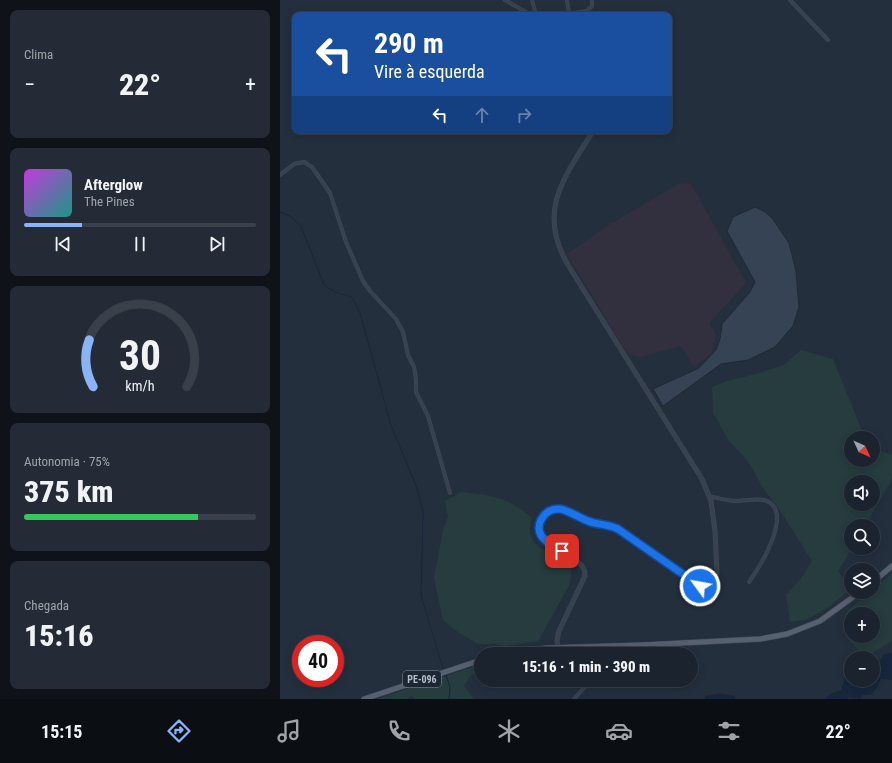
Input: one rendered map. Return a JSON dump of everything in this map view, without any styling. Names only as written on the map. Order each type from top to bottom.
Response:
[{"type":"main road","points":[[880,576],[892,566]]},
{"type":"main road","points":[[586,647],[760,639],[787,634],[820,621],[850,599]]},
{"type":"main road","name":"PE-096","points":[[364,699],[474,662]]},
{"type":"street","points":[[505,0],[526,12]]},
{"type":"street","points":[[532,0],[535,12]]},
{"type":"street","points":[[567,0],[570,12]]},
{"type":"street","points":[[580,12],[589,10],[592,6],[592,0]]},
{"type":"street","points":[[790,0],[828,40]]},
{"type":"street","points":[[558,647],[557,640],[559,631],[583,582],[585,573],[584,568],[580,563],[543,539],[539,529],[539,522],[542,516],[548,512],[558,509],[564,510],[588,522],[611,526],[644,546],[695,583],[704,586],[712,583],[717,574],[714,519],[709,496],[702,479],[568,265],[560,248],[553,218],[555,203],[563,180],[591,134]]},
{"type":"street","points":[[280,175],[294,164],[304,162],[312,167],[328,188],[339,215],[346,242],[363,281],[370,291],[396,319],[403,332],[408,354],[414,367],[416,392],[428,416],[450,493]]},
{"type":"street","points":[[709,496],[735,501],[761,499],[774,507],[777,517],[774,533],[764,559],[749,582]]},
{"type":"street","points":[[574,699],[585,687]]},
{"type":"shaded area","points":[[680,183],[691,184],[746,283],[709,323],[716,335],[711,353],[694,367],[681,346],[640,357],[632,355],[625,350],[567,254],[609,225]]},
{"type":"green space","points":[[801,350],[833,359],[862,431],[844,431],[844,467],[880,467],[880,451],[892,455],[891,481],[880,500],[880,475],[844,475],[844,511],[874,511],[869,519],[844,519],[844,555],[848,555],[838,571],[844,579],[844,595],[829,607],[806,620],[790,622],[786,595],[799,581],[812,561],[783,515],[763,488],[748,461],[729,441],[713,413],[712,387],[727,381],[784,365]]},
{"type":"green space","points":[[461,492],[491,496],[514,505],[532,518],[530,535],[533,541],[544,550],[567,559],[572,570],[569,586],[538,641],[504,646],[478,644],[459,633],[443,620],[434,578],[443,530],[448,517],[445,501]]},
{"type":"green space","points":[[892,573],[892,640],[876,651],[859,651],[852,643],[880,643],[880,607],[852,607],[862,599],[880,599],[880,583]]},
{"type":"green space","points":[[474,666],[474,675],[470,676],[464,686],[474,699],[377,699]]},
{"type":"water","points":[[892,653],[892,680],[881,679],[880,681],[880,660],[884,654]]},
{"type":"water","points":[[844,681],[844,687],[877,687],[871,695],[862,695],[860,699],[849,697],[847,699],[826,699],[830,694],[841,690]]},
{"type":"building","points":[[755,207],[765,212],[772,218],[789,243],[796,271],[799,307],[793,326],[775,347],[748,360],[721,364],[663,406],[653,389],[699,368],[716,350],[720,339],[722,324],[750,292],[755,282],[727,231],[733,217]]},
{"type":"waterway","points":[[280,212],[290,216],[301,226],[324,285],[335,292],[352,297],[360,313],[391,425],[417,488],[423,512],[421,596],[443,668]]},
{"type":"waterway","points":[[446,675],[450,687],[449,699]]},
{"type":"waterway","points":[[409,699],[411,697],[414,699]]},
{"type":"waterway","points":[[708,699],[720,697],[732,699]]},
{"type":"route","points":[[562,551],[543,539],[540,535],[539,522],[542,516],[552,510],[564,510],[588,522],[611,526],[618,529],[700,586]]}]
